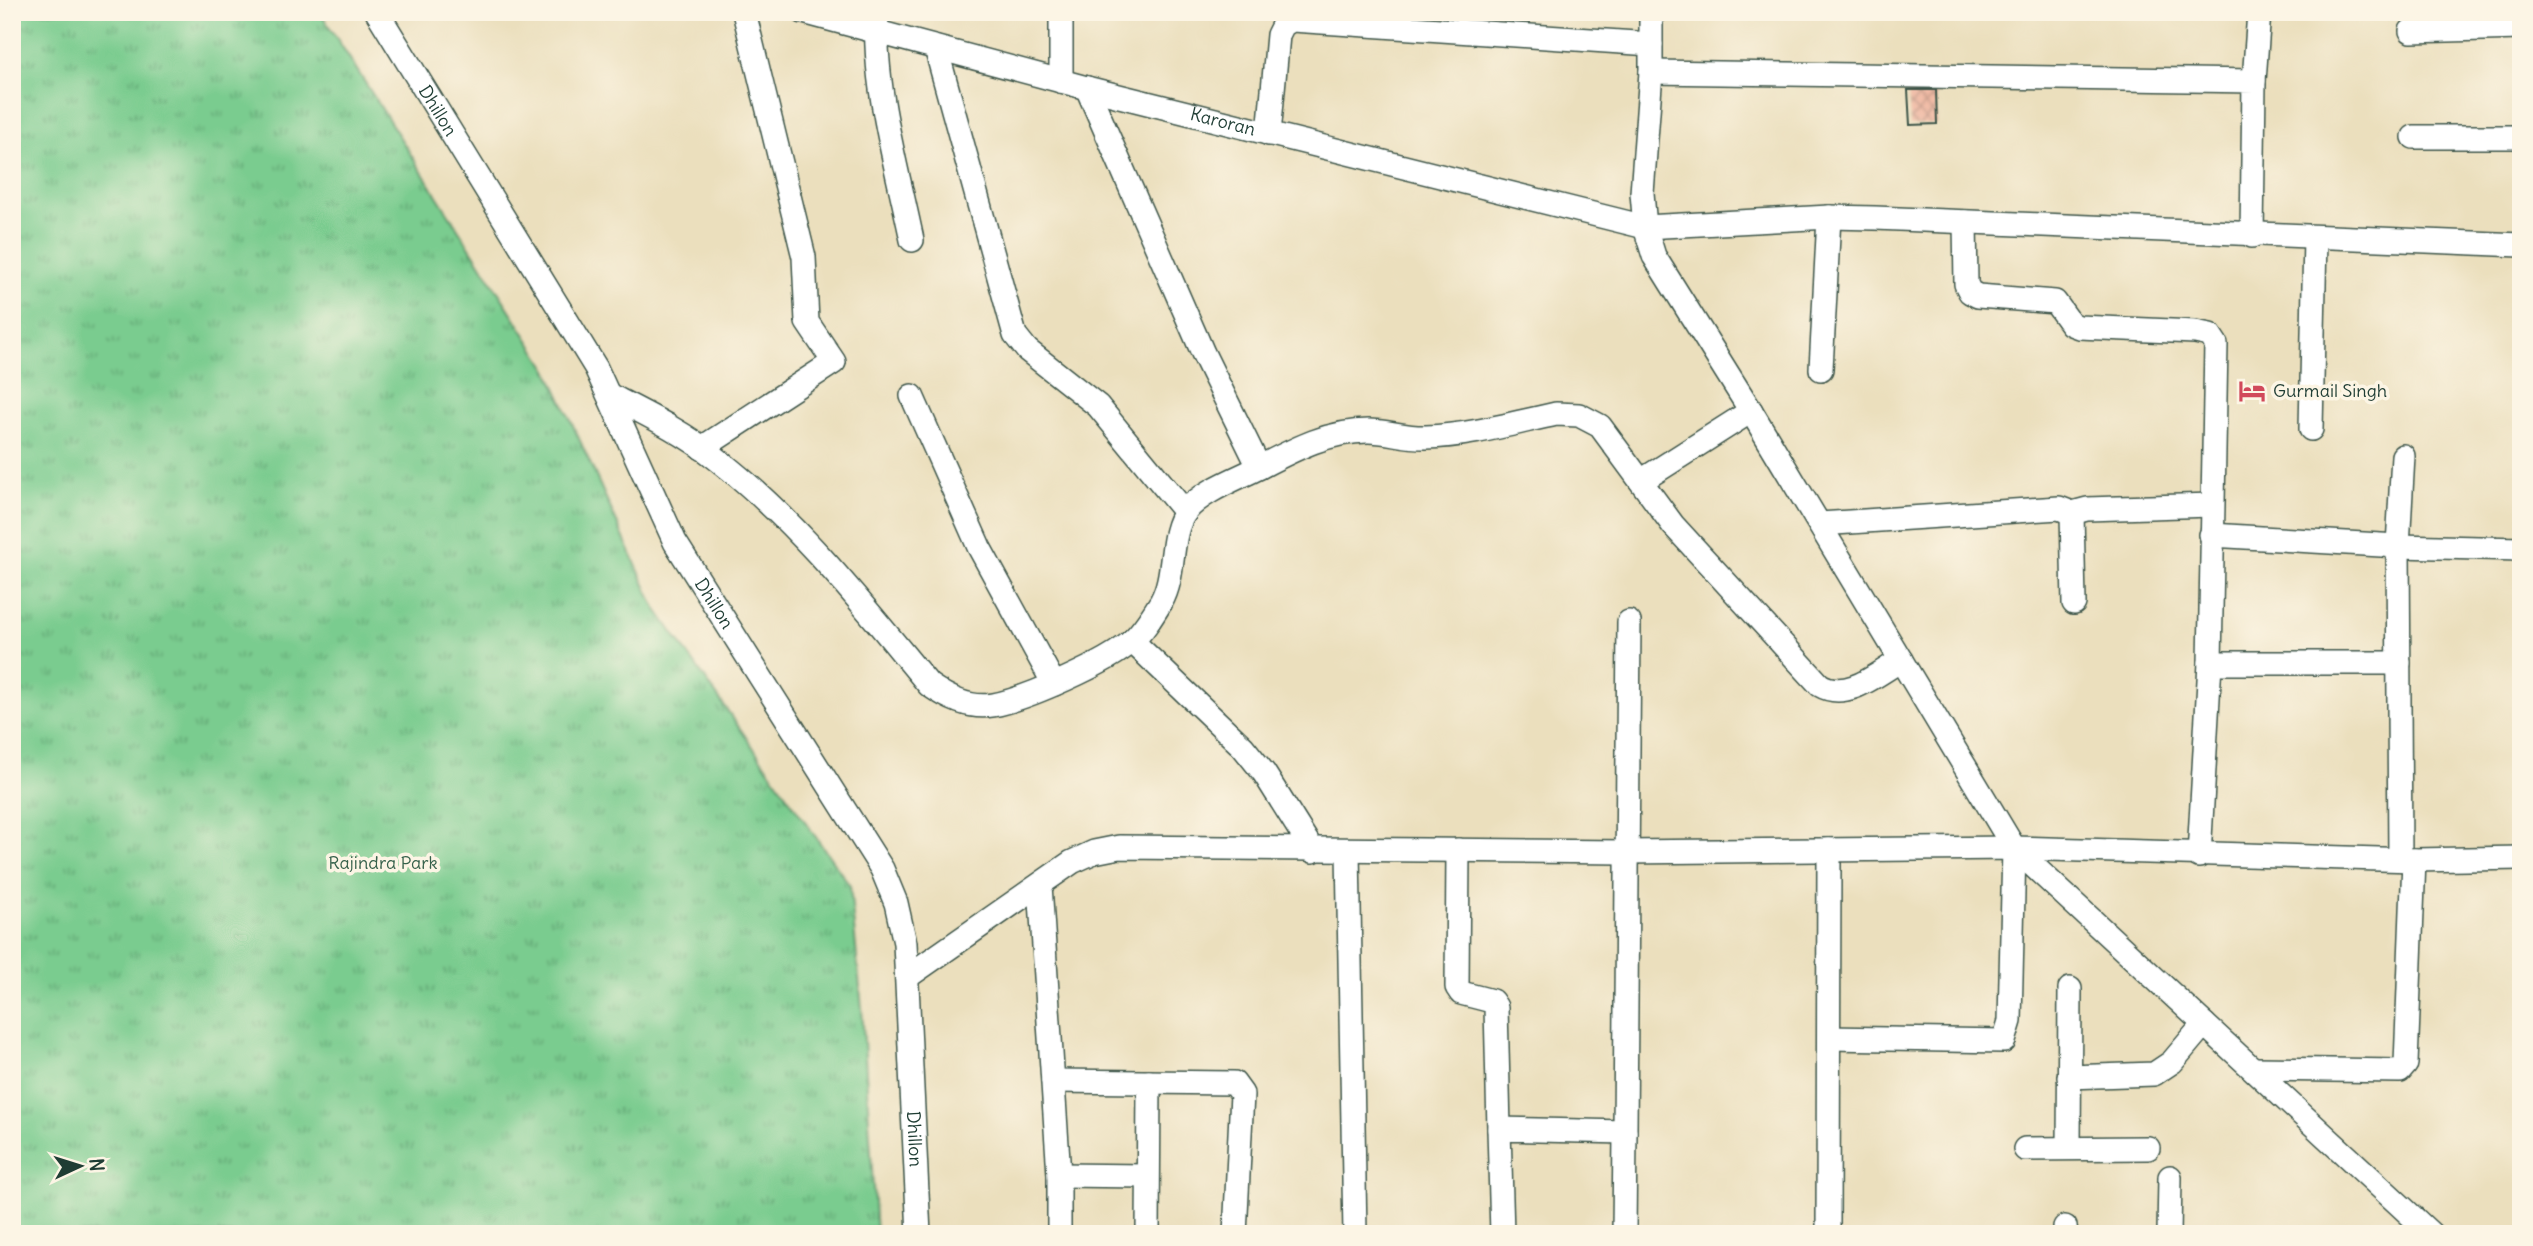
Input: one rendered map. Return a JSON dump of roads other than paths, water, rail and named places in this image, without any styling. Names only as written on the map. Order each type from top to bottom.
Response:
[{"type":"street","name":"Dhillon","points":[[377,12],[580,339],[611,396],[675,542],[882,869],[896,903],[907,976],[919,1234]]},
{"type":"street","points":[[702,448],[834,362],[807,322],[804,257],[744,12]]},
{"type":"street","name":"Karoran","points":[[803,12],[876,22],[936,48],[1087,89],[1645,227],[1829,217],[2521,246]]},
{"type":"street","points":[[1061,12],[1061,81]]},
{"type":"street","points":[[1651,12],[1651,72],[1642,193],[1645,227],[1654,256],[1820,524],[2014,848],[2431,1234]]},
{"type":"street","points":[[2252,236],[2254,81],[2259,12]]},
{"type":"street","points":[[1269,134],[1278,35],[1283,25],[1292,20],[1651,44]]},
{"type":"street","points":[[2411,31],[2484,20],[2521,28]]},
{"type":"street","points":[[876,22],[888,125],[912,240]]},
{"type":"street","points":[[936,48],[1015,335],[1027,351],[1098,406],[1185,512]]},
{"type":"street","points":[[1651,72],[2254,81]]},
{"type":"street","points":[[1087,89],[1203,353],[1259,467]]},
{"type":"street","points":[[2414,137],[2521,137]]},
{"type":"street","points":[[1821,369],[1829,217]]},
{"type":"street","points":[[1965,222],[1965,284],[1970,292],[1978,296],[2055,302],[2071,324],[2079,327],[2210,335],[2216,344],[2210,663],[2199,856]]},
{"type":"street","points":[[2311,429],[2315,238]]},
{"type":"street","points":[[611,396],[702,448],[742,480],[808,541],[929,685],[948,698],[966,704],[992,705],[1054,684],[1132,641],[1162,600],[1172,578],[1177,531],[1185,512],[1196,502],[1259,467],[1317,439],[1342,433],[1368,431],[1423,438],[1556,414],[1579,415],[1600,426],[1673,525],[1820,685],[1833,692],[1848,690],[1901,660]]},
{"type":"street","points":[[912,396],[979,547],[1054,684]]},
{"type":"street","points":[[1641,481],[1751,411]]},
{"type":"street","points":[[2254,1069],[2400,1071],[2406,1064],[2407,860],[2399,663],[2398,547],[2403,456]]},
{"type":"street","points":[[1820,524],[2059,508],[2072,513],[2087,509],[2212,505]]},
{"type":"street","points":[[2072,513],[2074,603]]},
{"type":"street","points":[[2211,536],[2398,547],[2521,549]]},
{"type":"street","points":[[1624,1234],[1629,622]]},
{"type":"street","points":[[1132,641],[1243,747],[1270,782],[1313,851]]},
{"type":"street","points":[[2210,663],[2399,663]]},
{"type":"street","points":[[907,976],[1072,862],[1094,852],[1119,847],[1626,852],[2014,848],[2199,856],[2407,860],[2521,858]]},
{"type":"street","points":[[1829,1038],[2004,1041],[2010,1021],[2014,848]]},
{"type":"street","points":[[1828,1234],[1829,849]]},
{"type":"street","points":[[1458,850],[1458,986],[1461,993],[1492,1001],[1496,1007],[1502,1234]]},
{"type":"street","points":[[1348,851],[1355,1234]]},
{"type":"street","points":[[1040,885],[1059,1175],[1059,1234]]},
{"type":"street","points":[[2069,1148],[2070,989]]},
{"type":"street","points":[[2069,1077],[2154,1074],[2172,1062],[2204,1024]]},
{"type":"street","points":[[1053,1081],[1234,1083],[1242,1094],[1235,1234]]},
{"type":"street","points":[[1148,1234],[1149,1082]]},
{"type":"street","points":[[1499,1129],[1625,1132]]},
{"type":"street","points":[[2025,1149],[2148,1148]]},
{"type":"street","points":[[1059,1175],[1147,1176]]},
{"type":"street","points":[[2168,1234],[2170,1177]]},
{"type":"street","points":[[2401,1206],[2401,1234]]},
{"type":"place","name":"Gurmail Singh","points":[[2252,391]]},
{"type":"park label","name":"Rajindra Park","points":[[383,863]]}]
